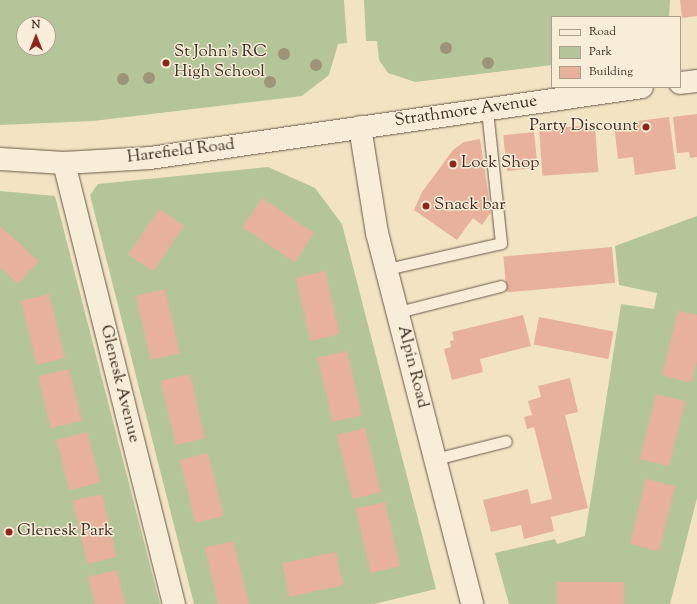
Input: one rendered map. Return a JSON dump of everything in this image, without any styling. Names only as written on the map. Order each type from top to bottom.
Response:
[{"type":"street","points":[[681,83],[697,81]]},
{"type":"street","name":"Strathmore Avenue","points":[[360,127],[635,88]]},
{"type":"street","name":"Harefield Road","points":[[0,158],[64,163],[150,158],[360,127]]},
{"type":"street","name":"Alpin Road","points":[[360,127],[377,233],[435,458],[469,603]]},
{"type":"street","name":"Glenesk Avenue","points":[[64,163],[174,604]]},
{"type":"lane","points":[[387,269],[501,243],[487,109]]},
{"type":"lane","points":[[398,312],[502,286]]},
{"type":"lane","points":[[435,458],[506,441]]},
{"type":"green space","name":"St John's RC High School","points":[[0,0],[344,0],[347,43],[338,44],[329,75],[302,96],[93,121],[0,125]]},
{"type":"green space","points":[[364,0],[670,0],[669,16],[551,16],[551,65],[415,82],[388,73],[379,60],[377,41],[366,41]]},
{"type":"green space","points":[[268,167],[315,188],[342,224],[436,589],[374,604],[194,604],[90,195],[98,184]]},
{"type":"green space","points":[[0,191],[55,196],[160,604],[0,604]]},
{"type":"green space","points":[[697,216],[697,498],[670,604],[509,604],[495,553],[555,539],[557,544],[585,536],[621,304],[654,309],[657,293],[619,285],[615,246]]},
{"type":"building","points":[[680,0],[697,0],[697,16],[682,18]]},
{"type":"building","points":[[697,114],[697,157],[690,158],[689,152],[677,153],[673,117]]},
{"type":"building","points":[[669,117],[676,169],[635,175],[633,157],[618,159],[614,124]]},
{"type":"building","points":[[595,125],[598,172],[542,176],[539,129]]},
{"type":"building","points":[[534,132],[538,168],[507,171],[503,135]]},
{"type":"building","points":[[480,139],[491,212],[482,225],[473,218],[457,240],[414,210],[422,192],[453,150],[464,142]]},
{"type":"building","points":[[262,198],[314,233],[295,262],[242,227]]},
{"type":"building","points":[[159,209],[184,226],[153,271],[128,255]]},
{"type":"building","points":[[0,226],[39,261],[18,284],[0,267]]},
{"type":"building","points":[[612,247],[615,283],[507,292],[503,256]]},
{"type":"building","points":[[325,271],[340,334],[310,341],[296,278]]},
{"type":"building","points":[[165,289],[180,353],[151,360],[136,296]]},
{"type":"building","points":[[49,294],[65,358],[37,365],[21,301]]},
{"type":"building","points":[[678,311],[697,315],[697,360],[691,383],[662,375]]},
{"type":"building","points":[[523,315],[531,346],[480,359],[483,372],[452,380],[444,349],[451,347],[450,341],[454,340],[452,332]]},
{"type":"building","points":[[539,317],[614,332],[608,359],[534,344]]},
{"type":"building","points":[[347,351],[362,415],[333,422],[318,358]]},
{"type":"building","points":[[69,369],[82,420],[51,428],[38,377]]},
{"type":"building","points":[[190,374],[205,438],[176,445],[161,381]]},
{"type":"building","points":[[570,378],[578,412],[565,415],[588,508],[551,517],[554,531],[524,539],[521,525],[491,532],[483,500],[528,489],[531,504],[552,499],[534,427],[527,429],[524,417],[532,415],[528,401],[541,397],[538,386]]},
{"type":"building","points":[[656,394],[685,401],[669,466],[640,459]]},
{"type":"building","points":[[365,428],[381,492],[353,499],[337,435]]},
{"type":"building","points":[[87,432],[100,482],[70,491],[56,440]]},
{"type":"building","points":[[208,453],[224,516],[196,523],[180,460]]},
{"type":"building","points":[[646,479],[675,486],[659,551],[630,544]]},
{"type":"building","points":[[102,494],[117,557],[87,564],[73,501]]},
{"type":"building","points":[[385,502],[400,566],[371,573],[356,509]]},
{"type":"building","points":[[233,541],[249,604],[218,604],[205,548]]},
{"type":"building","points":[[336,552],[343,585],[289,597],[282,563]]},
{"type":"building","points":[[117,570],[125,604],[95,604],[88,577]]},
{"type":"building","points":[[557,582],[624,582],[624,604],[557,604]]},
{"type":"place","name":"St John's RC High School","points":[[166,63]]},
{"type":"place","name":"Party Discount","points":[[646,127]]},
{"type":"place","name":"Lock Shop","points":[[453,164]]},
{"type":"place","name":"Snack bar","points":[[426,206]]},
{"type":"place","name":"Glenesk Park","points":[[9,532]]}]
